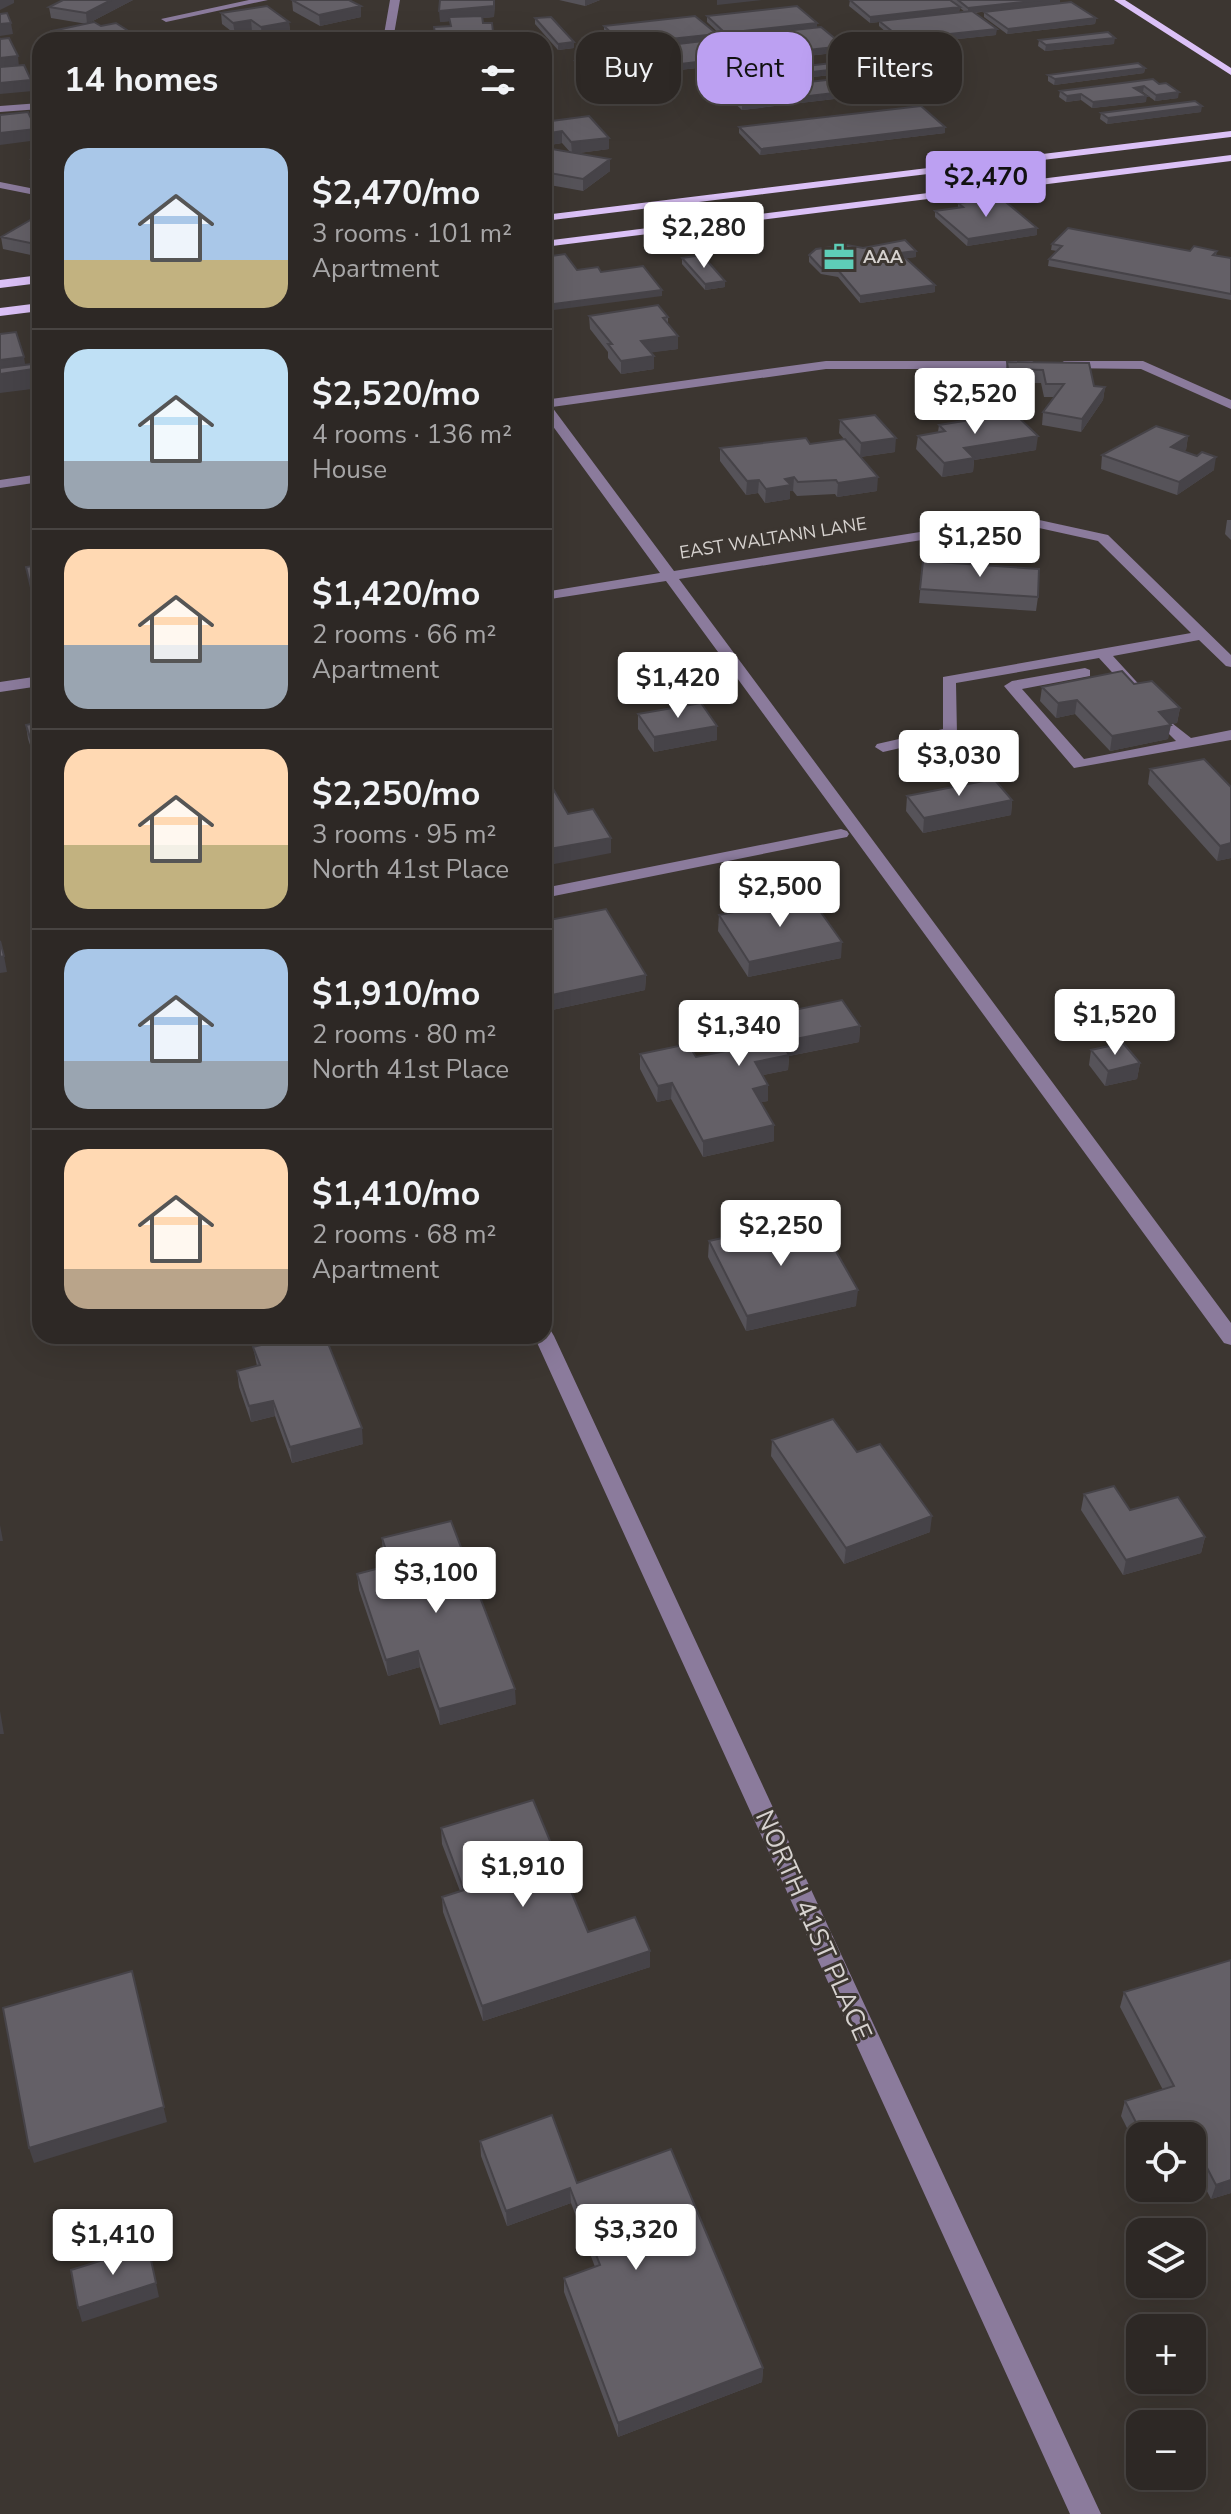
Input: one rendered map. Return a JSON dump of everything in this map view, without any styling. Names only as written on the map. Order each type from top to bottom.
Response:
[{"type":"main road","points":[[1119,0],[1231,72]]},
{"type":"main road","points":[[552,217],[1231,134]]},
{"type":"main road","points":[[552,243],[1231,158]]},
{"type":"main road","points":[[0,284],[32,280]]},
{"type":"main road","points":[[19,282],[32,302]]},
{"type":"main road","points":[[0,312],[32,307]]},
{"type":"street","points":[[166,19],[263,0]]},
{"type":"street","points":[[389,32],[395,0]]},
{"type":"street","points":[[0,109],[32,107]]},
{"type":"street","points":[[0,185],[32,192]]},
{"type":"street","points":[[3,201],[21,191]]},
{"type":"street","points":[[552,403],[826,365],[1143,365],[1231,405]]},
{"type":"street","points":[[552,415],[1231,1338]]},
{"type":"street","points":[[0,484],[32,479]]},
{"type":"street","name":"EAST WALTANN LANE","points":[[552,595],[1021,520],[1103,538],[1202,635]]},
{"type":"street","points":[[883,747],[951,732],[948,680],[1202,635],[1231,663]]},
{"type":"street","points":[[1103,653],[1142,697]]},
{"type":"street","points":[[1085,673],[1012,686],[1080,765],[1231,735]]},
{"type":"street","points":[[0,687],[32,682]]},
{"type":"street","points":[[1168,725],[1188,743]]},
{"type":"street","points":[[552,891],[841,834]]},
{"type":"street","name":"NORTH 41ST PLACE","points":[[548,1344],[1086,2514]]},
{"type":"building","points":[[63,0],[111,0],[86,13],[49,7]]},
{"type":"building","points":[[292,0],[349,0],[361,6],[319,15]]},
{"type":"building","points":[[440,0],[494,0],[494,6],[439,11]]},
{"type":"building","points":[[850,0],[950,0],[960,7],[870,17]]},
{"type":"building","points":[[958,0],[1042,0],[968,8]]},
{"type":"building","points":[[1071,2],[1096,18],[1008,29],[984,12]]},
{"type":"building","points":[[267,6],[289,22],[261,27],[251,20],[233,23],[221,13]]},
{"type":"building","points":[[797,6],[817,23],[724,32],[707,16]]},
{"type":"building","points":[[972,11],[997,29],[962,33],[893,32],[879,21]]},
{"type":"building","points":[[7,13],[11,23],[0,24],[0,14]]},
{"type":"building","points":[[482,16],[483,23],[492,23],[493,32],[435,32],[434,27],[451,26],[449,17]]},
{"type":"building","points":[[695,16],[715,32],[697,32],[697,36],[681,38],[681,32],[610,32],[604,26]]},
{"type":"building","points":[[551,17],[574,42],[558,44],[552,32],[547,32],[535,18]]},
{"type":"building","points":[[94,22],[101,26],[116,23],[130,32],[54,32]]},
{"type":"building","points":[[821,27],[828,33],[828,48],[812,49],[812,32],[775,32]]},
{"type":"building","points":[[1108,32],[1115,38],[1046,45],[1039,40]]},
{"type":"building","points":[[9,38],[18,56],[0,58],[0,39]]},
{"type":"building","points":[[697,42],[697,62],[681,64],[681,44]]},
{"type":"building","points":[[828,63],[828,70],[812,72],[812,65]]},
{"type":"building","points":[[1138,63],[1145,68],[1055,79],[1048,75]]},
{"type":"building","points":[[24,65],[31,80],[0,83],[0,67]]},
{"type":"building","points":[[1153,79],[1179,92],[1156,95],[1144,86],[1134,88],[1147,96],[1093,102],[1081,94],[1067,96],[1060,91]]},
{"type":"building","points":[[828,80],[828,94],[812,96],[812,82]]},
{"type":"building","points":[[1195,101],[1202,106],[1108,118],[1101,113]]},
{"type":"building","points":[[921,106],[945,127],[761,149],[739,127]]},
{"type":"building","points":[[28,112],[32,129],[0,133],[0,115]]},
{"type":"building","points":[[589,116],[609,138],[571,142],[562,131],[552,133],[552,121]]},
{"type":"building","points":[[552,149],[610,159],[583,179],[552,173]]},
{"type":"building","points":[[1001,198],[1037,228],[968,239],[935,211],[963,207],[958,203]]},
{"type":"building","points":[[32,220],[32,243],[1,237]]},
{"type":"building","points":[[1068,228],[1190,251],[1194,246],[1217,251],[1213,255],[1231,258],[1231,294],[1049,259],[1062,246],[1052,244]]},
{"type":"building","points":[[905,240],[916,251],[900,253],[935,285],[860,296],[838,270],[821,268],[809,255],[816,249],[847,245],[863,248]]},
{"type":"building","points":[[565,254],[577,270],[598,267],[601,272],[643,266],[662,290],[552,304],[552,256]]},
{"type":"building","points":[[702,255],[725,281],[705,284],[682,258]]},
{"type":"building","points":[[658,305],[668,317],[663,318],[678,336],[641,341],[654,356],[621,361],[608,344],[612,344],[589,316]]},
{"type":"building","points":[[16,332],[24,357],[0,360],[0,334]]},
{"type":"building","points":[[1007,362],[1089,363],[1094,386],[1105,387],[1082,419],[1043,412],[1064,384],[1046,384],[1043,370],[1008,369]]},
{"type":"building","points":[[32,364],[32,369],[0,374],[0,368]]},
{"type":"building","points":[[1014,413],[1038,436],[964,448],[974,458],[944,463],[918,436],[945,431],[939,425]]},
{"type":"building","points":[[875,415],[896,438],[861,443],[840,420]]},
{"type":"building","points":[[1156,426],[1188,436],[1171,447],[1197,456],[1202,452],[1216,457],[1179,482],[1102,455]]},
{"type":"building","points":[[806,438],[810,444],[845,439],[878,477],[838,483],[836,480],[798,482],[794,477],[785,479],[791,485],[766,489],[759,480],[747,481],[720,448]]},
{"type":"building","points":[[923,561],[1039,569],[1038,597],[920,589]]},
{"type":"building","points":[[32,566],[32,592],[26,567]]},
{"type":"building","points":[[1122,671],[1134,684],[1152,681],[1180,708],[1159,712],[1171,725],[1112,736],[1077,700],[1058,703],[1042,687]]},
{"type":"building","points":[[701,703],[717,726],[654,737],[638,714]]},
{"type":"building","points":[[32,724],[32,743],[26,725]]},
{"type":"building","points":[[1204,759],[1231,787],[1231,843],[1220,846],[1150,769]]},
{"type":"building","points":[[994,779],[1012,800],[924,818],[907,796]]},
{"type":"building","points":[[552,787],[568,814],[593,809],[611,838],[552,849]]},
{"type":"building","points":[[810,897],[842,942],[749,962],[719,915]]},
{"type":"building","points":[[606,909],[646,975],[552,995],[552,919]]},
{"type":"building","points":[[842,1000],[860,1026],[781,1042],[789,1055],[755,1062],[768,1085],[753,1089],[774,1125],[703,1141],[672,1083],[658,1086],[640,1054],[688,1044],[696,1057],[736,1049],[722,1025]]},
{"type":"building","points":[[1123,1043],[1140,1063],[1108,1071],[1091,1050]]},
{"type":"building","points":[[799,1221],[809,1238],[826,1234],[858,1290],[747,1316],[709,1241]]},
{"type":"building","points":[[266,1344],[328,1344],[362,1428],[290,1447],[273,1401],[249,1406],[237,1371],[260,1365],[253,1347]]},
{"type":"building","points":[[833,1419],[857,1452],[880,1444],[932,1516],[846,1548],[772,1440]]},
{"type":"building","points":[[1114,1486],[1130,1510],[1178,1497],[1205,1537],[1126,1560],[1084,1494]]},
{"type":"building","points":[[451,1521],[515,1689],[439,1709],[418,1651],[386,1660],[357,1574],[391,1565],[382,1538]]},
{"type":"building","points":[[533,1800],[588,1932],[635,1917],[650,1951],[482,2006],[442,1897],[464,1890],[441,1828]]},
{"type":"building","points":[[1231,1960],[1231,2180],[1216,2185],[1206,2166],[1206,2122],[1136,2122],[1125,2101],[1174,2086],[1124,1992]]},
{"type":"building","points":[[132,1971],[164,2107],[29,2148],[3,2008]]},
{"type":"building","points":[[552,2115],[577,2183],[671,2149],[763,2368],[618,2423],[564,2278],[600,2265],[570,2188],[506,2211],[480,2141]]},
{"type":"building","points":[[148,2246],[156,2283],[78,2308],[71,2270]]},
{"type":"place","name":"AAA","points":[[839,257]]}]
